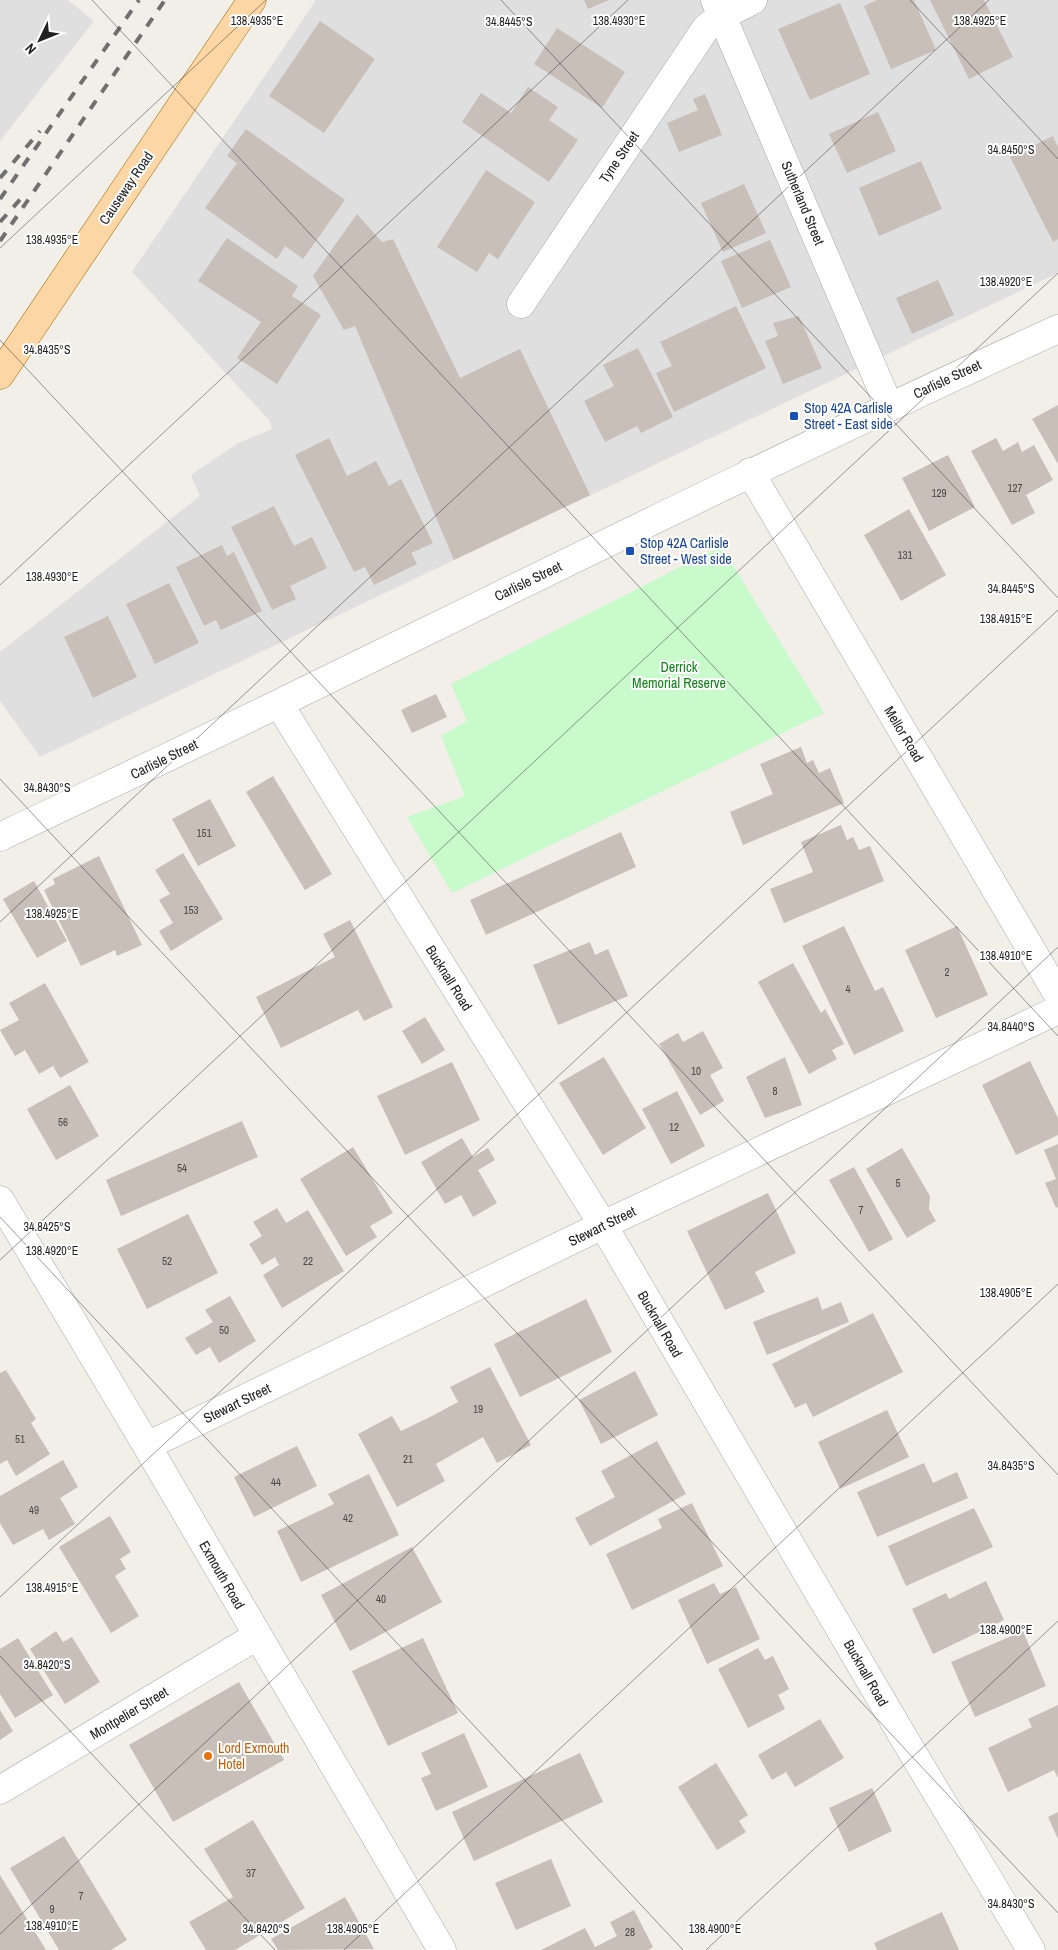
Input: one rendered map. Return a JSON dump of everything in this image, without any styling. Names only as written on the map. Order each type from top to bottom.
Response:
[{"type":"main road","name":"Causeway Road","points":[[0,375],[252,0]]},
{"type":"street","name":"Tyne Street","points":[[521,304],[719,8],[753,0]]},
{"type":"street","name":"Sutherland Street","points":[[719,8],[889,406]]},
{"type":"street","name":"Carlisle Street","points":[[0,837],[279,704],[750,472],[1058,329]]},
{"type":"street","name":"Mellor Road","points":[[750,472],[1058,995]]},
{"type":"street","name":"Bucknall Road","points":[[279,704],[603,1225],[905,1740],[1031,1950]]},
{"type":"street","name":"Stewart Street","points":[[147,1446],[603,1225],[1058,1010]]},
{"type":"street","name":"Exmouth Road","points":[[0,1200],[147,1446],[442,1950]]},
{"type":"street","name":"Montpelier Street","points":[[0,1790],[257,1636]]},
{"type":"shaded area","points":[[0,0],[68,0],[94,21],[0,141]]},
{"type":"shaded area","points":[[316,0],[1058,0],[1058,273],[40,757],[0,701],[0,652],[200,496],[191,475],[238,443],[272,429],[270,421],[132,272]]},
{"type":"green space","name":"Derrick Memorial Reserve","points":[[721,546],[824,713],[452,893],[407,817],[465,796],[441,736],[467,721],[451,684]]},
{"type":"building","points":[[584,0],[609,0],[588,9]]},
{"type":"building","points":[[877,0],[914,0],[936,50],[891,69],[864,6]]},
{"type":"building","points":[[930,0],[984,0],[1013,57],[969,79]]},
{"type":"building","points":[[840,3],[870,74],[810,100],[778,29]]},
{"type":"building","points":[[320,21],[375,59],[324,133],[269,96]]},
{"type":"building","points":[[557,28],[625,72],[602,108],[534,64]]},
{"type":"building","points":[[528,87],[558,107],[549,120],[578,140],[549,182],[462,122],[481,93],[511,113]]},
{"type":"building","points":[[705,94],[722,135],[679,152],[667,123],[698,110],[693,99]]},
{"type":"building","points":[[878,112],[896,151],[847,173],[829,134]]},
{"type":"building","points":[[246,129],[345,200],[303,259],[285,246],[277,259],[205,208],[237,163],[227,156]]},
{"type":"building","points":[[1053,136],[1058,147],[1058,239],[1053,242],[1010,157]]},
{"type":"building","points":[[921,161],[942,209],[879,236],[859,188]]},
{"type":"building","points":[[486,170],[535,202],[498,259],[489,253],[477,272],[437,247]]},
{"type":"building","points":[[744,184],[766,233],[723,252],[701,203]]},
{"type":"building","points":[[357,214],[382,242],[393,239],[460,378],[520,349],[590,495],[454,560],[355,326],[344,330],[313,276]]},
{"type":"building","points":[[227,238],[298,286],[292,296],[321,315],[277,384],[237,358],[261,322],[198,281]]},
{"type":"building","points":[[770,240],[791,287],[742,308],[721,261]]},
{"type":"building","points":[[938,280],[954,315],[912,334],[896,298]]},
{"type":"building","points":[[736,306],[766,368],[674,412],[656,373],[672,366],[660,342]]},
{"type":"building","points":[[799,316],[822,368],[783,384],[765,341],[778,336],[773,323]]},
{"type":"building","points":[[638,348],[673,417],[641,433],[637,426],[605,442],[584,401],[614,386],[603,365]]},
{"type":"building","points":[[1058,405],[1058,464],[1032,419]]},
{"type":"building","points":[[329,438],[347,476],[376,461],[389,486],[401,479],[433,543],[411,553],[417,564],[374,585],[365,567],[354,572],[295,455]]},
{"type":"building","points":[[996,438],[1003,451],[1018,442],[1022,452],[1034,445],[1053,480],[1026,495],[1035,513],[1012,525],[971,451]]},
{"type":"building","points":[[948,455],[975,507],[929,531],[902,478]]},
{"type":"building","points":[[274,506],[294,546],[312,537],[327,568],[290,586],[296,599],[272,610],[231,527]]},
{"type":"building","points":[[909,509],[946,575],[901,601],[864,535]]},
{"type":"building","points":[[222,545],[227,556],[234,552],[262,611],[221,630],[216,620],[204,626],[176,567]]},
{"type":"building","points":[[169,583],[199,643],[155,664],[126,604]]},
{"type":"building","points":[[108,616],[137,677],[93,698],[64,637]]},
{"type":"building","points":[[436,694],[447,717],[412,733],[401,710]]},
{"type":"building","points":[[801,747],[807,763],[813,760],[819,773],[830,768],[844,803],[743,845],[730,812],[773,794],[760,764]]},
{"type":"building","points":[[273,776],[332,874],[305,890],[246,792]]},
{"type":"building","points":[[210,799],[236,846],[198,866],[172,819]]},
{"type":"building","points":[[841,825],[847,840],[853,837],[859,850],[870,846],[884,881],[784,923],[770,889],[813,872],[801,842]]},
{"type":"building","points":[[621,832],[636,867],[486,935],[470,900]]},
{"type":"building","points":[[183,853],[223,919],[171,951],[159,931],[173,923],[159,900],[170,894],[155,870]]},
{"type":"building","points":[[99,856],[142,945],[117,956],[115,950],[81,966],[44,890],[55,884],[53,879]]},
{"type":"building","points":[[34,881],[67,941],[37,958],[3,899]]},
{"type":"building","points":[[350,920],[393,1007],[364,1021],[358,1010],[281,1048],[256,997],[335,957],[323,934]]},
{"type":"building","points":[[844,926],[875,991],[883,987],[904,1031],[854,1055],[802,946]]},
{"type":"building","points":[[957,926],[988,995],[936,1018],[905,950]]},
{"type":"building","points":[[590,942],[595,955],[608,949],[628,996],[558,1025],[533,965]]},
{"type":"building","points":[[793,963],[821,1013],[825,1009],[844,1044],[832,1050],[837,1059],[809,1074],[758,982]]},
{"type":"building","points":[[45,983],[89,1062],[60,1078],[53,1066],[39,1074],[25,1050],[15,1056],[0,1030],[19,1020],[9,1003]]},
{"type":"building","points":[[425,1017],[445,1050],[422,1064],[402,1031]]},
{"type":"building","points":[[703,1031],[723,1068],[710,1075],[724,1101],[700,1115],[659,1044],[678,1033],[683,1042]]},
{"type":"building","points":[[604,1057],[646,1128],[603,1155],[559,1083]]},
{"type":"building","points":[[785,1057],[802,1105],[765,1118],[746,1077]]},
{"type":"building","points":[[1030,1061],[1058,1118],[1058,1135],[1016,1155],[982,1085]]},
{"type":"building","points":[[452,1062],[480,1120],[405,1155],[377,1096]]},
{"type":"building","points":[[70,1085],[99,1136],[56,1160],[27,1109]]},
{"type":"building","points":[[677,1091],[705,1146],[671,1164],[642,1109]]},
{"type":"building","points":[[242,1121],[258,1157],[121,1216],[106,1180]]},
{"type":"building","points":[[462,1138],[473,1157],[488,1148],[495,1160],[478,1170],[497,1203],[473,1217],[461,1195],[445,1204],[421,1162]]},
{"type":"building","points":[[1058,1144],[1058,1207],[1056,1208],[1045,1183],[1056,1179],[1044,1150]]},
{"type":"building","points":[[353,1147],[393,1213],[370,1226],[377,1237],[346,1256],[300,1179]]},
{"type":"building","points":[[902,1148],[930,1196],[929,1209],[936,1221],[907,1238],[866,1169]]},
{"type":"building","points":[[854,1167],[893,1239],[869,1252],[829,1180]]},
{"type":"building","points":[[768,1193],[796,1253],[755,1272],[765,1292],[725,1310],[687,1231]]},
{"type":"building","points":[[277,1208],[286,1223],[308,1210],[344,1271],[282,1308],[263,1275],[279,1265],[275,1257],[262,1265],[249,1244],[262,1236],[253,1222]]},
{"type":"building","points":[[188,1214],[218,1273],[147,1309],[117,1249]]},
{"type":"building","points":[[230,1296],[256,1341],[219,1363],[210,1347],[196,1355],[185,1338],[213,1322],[205,1310]]},
{"type":"building","points":[[818,1297],[822,1310],[841,1302],[849,1322],[767,1355],[753,1322]]},
{"type":"building","points":[[586,1299],[612,1352],[520,1397],[494,1344]]},
{"type":"building","points":[[873,1313],[903,1372],[813,1417],[806,1403],[795,1408],[772,1364]]},
{"type":"building","points":[[490,1367],[531,1445],[497,1463],[483,1437],[436,1464],[445,1481],[397,1507],[358,1434],[392,1416],[401,1431],[432,1416],[458,1402],[450,1387]]},
{"type":"building","points":[[6,1370],[36,1419],[31,1423],[50,1454],[16,1476],[7,1460],[0,1464],[0,1373]]},
{"type":"building","points":[[635,1371],[658,1415],[601,1444],[579,1400]]},
{"type":"building","points":[[887,1410],[909,1457],[840,1489],[818,1442]]},
{"type":"building","points":[[657,1441],[686,1494],[590,1546],[575,1518],[615,1497],[601,1471]]},
{"type":"building","points":[[297,1446],[317,1486],[254,1517],[234,1477]]},
{"type":"building","points":[[63,1460],[78,1487],[60,1498],[75,1524],[49,1540],[43,1529],[13,1545],[0,1523],[0,1496]]},
{"type":"building","points":[[924,1463],[933,1483],[957,1472],[968,1498],[877,1537],[857,1492]]},
{"type":"building","points":[[369,1474],[399,1535],[301,1582],[277,1531],[334,1504],[328,1494]]},
{"type":"building","points":[[692,1503],[723,1566],[632,1610],[606,1554],[662,1528],[658,1519]]},
{"type":"building","points":[[974,1508],[993,1547],[906,1586],[888,1546]]},
{"type":"building","points":[[110,1516],[131,1552],[120,1559],[126,1569],[115,1576],[139,1616],[111,1633],[59,1547]]},
{"type":"building","points":[[412,1547],[442,1602],[350,1651],[321,1595]]},
{"type":"building","points":[[986,1581],[1004,1620],[933,1654],[912,1609],[946,1593],[949,1599]]},
{"type":"building","points":[[714,1583],[720,1594],[736,1587],[760,1639],[707,1664],[678,1600]]},
{"type":"building","points":[[56,1631],[63,1642],[72,1637],[100,1682],[65,1704],[30,1649]]},
{"type":"building","points":[[1023,1631],[1046,1686],[975,1717],[951,1662]]},
{"type":"building","points":[[18,1638],[53,1695],[15,1718],[0,1694],[0,1649]]},
{"type":"building","points":[[423,1638],[458,1713],[388,1746],[352,1671]]},
{"type":"building","points":[[758,1648],[765,1660],[773,1656],[789,1689],[778,1695],[785,1709],[748,1728],[718,1669]]},
{"type":"building","name":"Lord Exmouth Hotel","points":[[239,1682],[284,1760],[173,1822],[129,1745]]},
{"type":"building","points":[[1058,1705],[1058,1778],[1054,1770],[1008,1792],[988,1748],[1032,1727],[1028,1719]]},
{"type":"building","points":[[0,1710],[13,1731],[0,1740]]},
{"type":"building","points":[[820,1719],[844,1758],[795,1787],[786,1772],[772,1780],[758,1755]]},
{"type":"building","points":[[464,1733],[488,1787],[436,1811],[421,1778],[431,1774],[421,1753]]},
{"type":"building","points":[[580,1753],[603,1802],[474,1861],[452,1812]]},
{"type":"building","points":[[716,1763],[748,1815],[739,1821],[746,1832],[717,1850],[678,1787]]},
{"type":"building","points":[[872,1788],[892,1831],[849,1852],[829,1808]]},
{"type":"building","points":[[1058,1812],[1058,1839],[1048,1817]]},
{"type":"building","points":[[253,1820],[305,1908],[235,1950],[206,1950],[189,1922],[233,1897],[204,1849]]},
{"type":"building","points":[[64,1836],[127,1940],[111,1950],[59,1950],[10,1868]]},
{"type":"building","points":[[551,1859],[571,1906],[516,1930],[495,1883]]},
{"type":"building","points":[[0,1875],[46,1950],[0,1950]]},
{"type":"building","points":[[345,1897],[374,1949],[278,1950],[271,1939]]},
{"type":"building","points":[[634,1910],[653,1947],[648,1950],[541,1950],[585,1928],[595,1947],[617,1936],[610,1922]]},
{"type":"building","points":[[942,1912],[959,1950],[877,1950],[874,1943]]},
{"type":"railway","points":[[0,199],[139,0]]},
{"type":"railway","points":[[0,241],[165,0]]},
{"type":"railway","points":[[0,178],[40,131]]},
{"type":"railway","points":[[0,222],[25,194]]},
{"type":"place","name":"Stop 42A Carlisle Street - East side","points":[[794,416]]},
{"type":"place","name":"Stop 42A Carlisle Street - West side","points":[[630,551]]},
{"type":"place","name":"Lord Exmouth Hotel","points":[[208,1756]]}]
